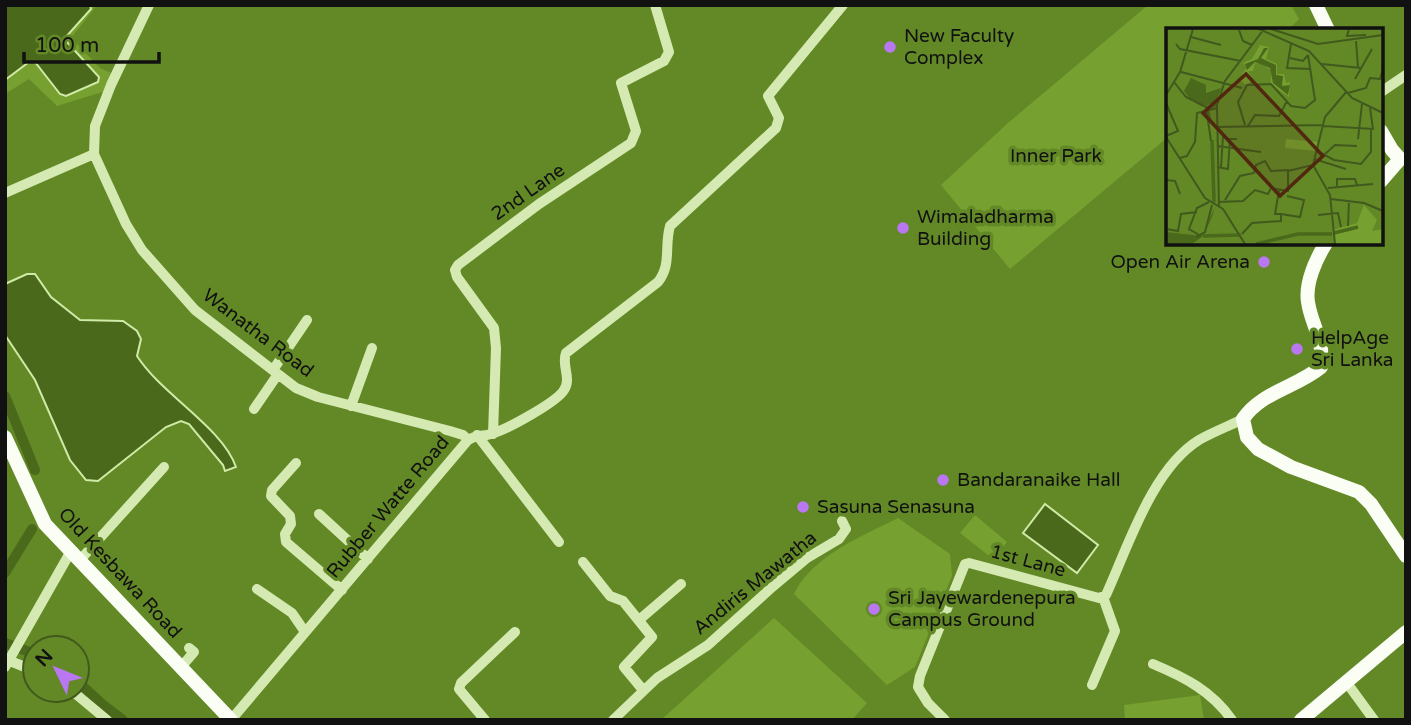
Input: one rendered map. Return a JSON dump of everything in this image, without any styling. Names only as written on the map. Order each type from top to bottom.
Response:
[{"type":"main road","points":[[1318,6],[1327,28]]},
{"type":"main road","points":[[1383,134],[1392,150],[1403,161],[1383,179]]},
{"type":"main road","points":[[1325,245],[1310,278],[1307,300],[1323,348],[1321,367],[1250,409],[1243,419],[1247,437],[1258,449],[1291,467],[1359,492],[1371,503],[1406,556]]},
{"type":"main road","name":"Old Kesbawa Road","points":[[5,437],[45,524],[231,720]]},
{"type":"main road","points":[[1301,720],[1406,632]]},
{"type":"street","name":"Wanatha Road","points":[[149,5],[95,126],[94,154],[125,224],[142,250],[195,310],[296,388],[318,397],[472,437]]},
{"type":"street","name":"2nd Lane","points":[[493,434],[496,348],[494,328],[457,277],[455,270],[539,204],[631,143],[636,131],[621,83],[664,61],[669,52],[654,5]]},
{"type":"street","name":"Rubber Watte Road","points":[[231,720],[472,437],[493,434],[555,400],[566,388],[566,353],[657,282],[665,272],[666,242],[670,226],[776,128],[779,118],[768,96],[843,5]]},
{"type":"street","points":[[1383,91],[1406,75]]},
{"type":"street","points":[[5,193],[94,154]]},
{"type":"street","points":[[254,409],[307,320]]},
{"type":"street","points":[[351,406],[372,348]]},
{"type":"street","points":[[1092,685],[1115,631],[1103,597],[1106,596],[1148,503],[1175,461],[1198,440],[1243,419]]},
{"type":"street","points":[[472,437],[559,542]]},
{"type":"street","points":[[296,463],[272,490],[271,496],[290,516],[291,524],[285,534],[286,541],[341,590]]},
{"type":"street","points":[[7,661],[75,556],[164,467]]},
{"type":"street","points":[[319,514],[368,559]]},
{"type":"street","name":"Andiris Mawatha","points":[[613,720],[643,690],[708,645],[807,558],[838,538],[846,530],[842,521]]},
{"type":"street","points":[[583,562],[610,596],[623,601],[652,637],[624,667],[643,690]]},
{"type":"street","name":"1st Lane","points":[[945,720],[928,703],[918,687],[919,676],[965,564],[1103,597]]},
{"type":"street","points":[[639,620],[681,584]]},
{"type":"street","points":[[257,589],[292,614],[305,632]]},
{"type":"street","points":[[485,720],[462,695],[459,689],[461,683],[515,632]]},
{"type":"street","points":[[182,666],[194,652],[189,648]]},
{"type":"street","points":[[1153,664],[1176,673],[1208,692],[1232,720]]},
{"type":"street","points":[[1347,683],[1374,720]]},
{"type":"street","points":[[88,704],[107,720]]},
{"type":"green space","points":[[5,5],[97,5],[71,38],[100,68],[116,75],[109,90],[57,106],[29,79],[5,94]]},
{"type":"green space","name":"Inner Park","points":[[1148,5],[1291,5],[1299,19],[1290,28],[1166,28],[1166,139],[1010,269],[941,185],[1008,123]]},
{"type":"green space","points":[[975,515],[1007,542],[993,559],[960,533]]},
{"type":"green space","name":"Sri Jayewardenepura Campus Ground","points":[[898,518],[950,554],[952,576],[915,667],[887,685],[794,594],[802,581],[825,558]]},
{"type":"green space","points":[[774,618],[867,703],[852,720],[661,720]]},
{"type":"green space","points":[[1200,695],[1204,720],[1125,720],[1124,705]]},
{"type":"shaded area","points":[[5,5],[90,5],[91,9],[64,39],[99,77],[98,82],[66,96],[60,94],[35,62],[29,62],[5,80]]},
{"type":"shaded area","points":[[27,274],[35,274],[51,297],[80,320],[123,321],[137,331],[141,339],[137,356],[161,384],[218,438],[236,467],[225,471],[189,424],[181,421],[166,427],[98,481],[86,480],[70,460],[35,380],[5,335],[5,284]]},
{"type":"shaded area","points":[[1045,504],[1098,545],[1077,573],[1023,533]]},
{"type":"waterway","points":[[5,396],[35,470]]},
{"type":"waterway","points":[[5,573],[32,529]]},
{"type":"waterway","points":[[5,643],[21,649]]},
{"type":"waterway","points":[[91,694],[123,720]]},
{"type":"place","name":"New Faculty Complex","points":[[890,47]]},
{"type":"place","name":"Wimaladharma Building","points":[[903,228]]},
{"type":"place","name":"Open Air Arena","points":[[1264,262]]},
{"type":"place","name":"HelpAge Sri Lanka","points":[[1297,349]]},
{"type":"place","name":"Bandaranaike Hall","points":[[943,480]]},
{"type":"place","name":"Sasuna Senasuna","points":[[803,507]]},
{"type":"place","name":"Sri Jayewardenepura Campus Ground","points":[[874,609]]}]
